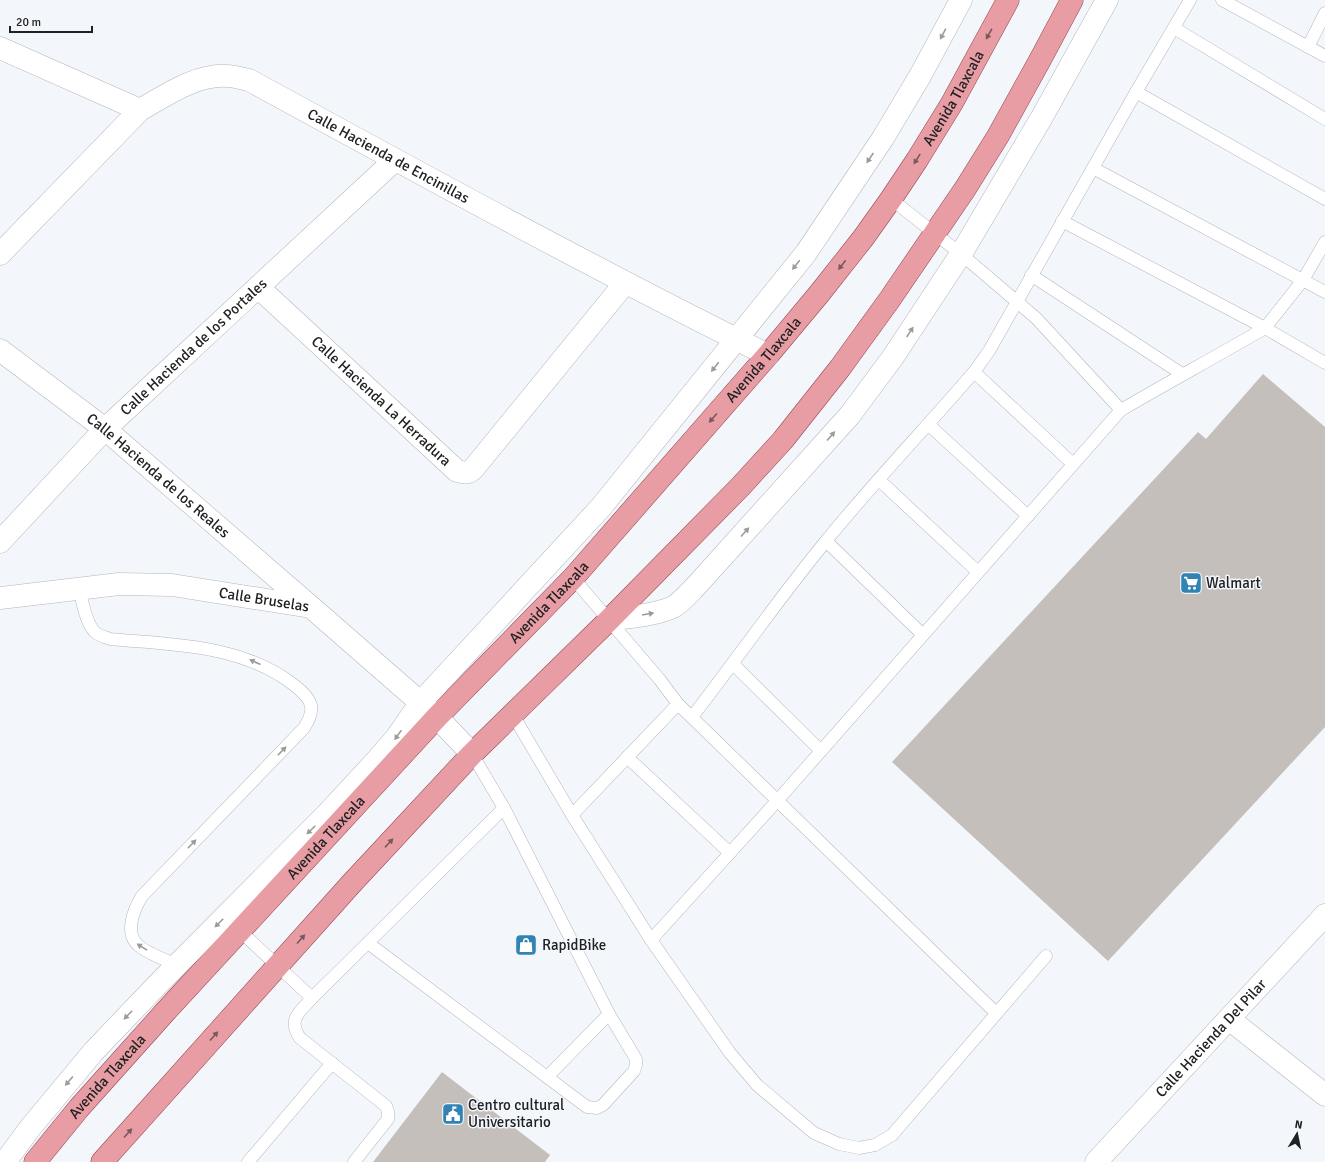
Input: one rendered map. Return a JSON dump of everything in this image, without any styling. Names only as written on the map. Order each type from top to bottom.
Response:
[{"type":"main road","name":"Avenida Tlaxcala","points":[[35,1162],[79,1108],[160,1017],[437,717],[573,578],[768,355],[819,294],[891,200],[952,103],[1008,0]]},
{"type":"main road","points":[[102,1162],[351,884],[472,754],[609,620],[736,491],[783,440],[840,368],[890,299],[965,189],[998,136],[1072,0]]},
{"type":"street","name":"Avenida Tlaxcala","points":[[5,1162],[30,1128],[94,1051],[377,760],[396,738],[421,702],[602,506],[737,340],[806,252],[883,138],[920,76],[961,0]]},
{"type":"street","points":[[609,620],[664,611],[674,606],[696,586],[850,415],[893,357],[961,254],[1042,117],[1107,0]]},
{"type":"street","points":[[0,48],[140,110]]},
{"type":"street","name":"Calle Hacienda de Encinillas","points":[[0,254],[140,110],[175,90],[204,78],[227,76],[249,80],[625,283],[768,355]]},
{"type":"street","name":"Calle Hacienda de los Portales","points":[[0,542],[105,428],[395,160]]},
{"type":"street","name":"Calle Hacienda La Herradura","points":[[258,287],[456,471],[465,473],[471,472],[625,283]]},
{"type":"street","name":"Calle Hacienda de los Reales","points":[[0,350],[105,428],[312,607]]},
{"type":"street","name":"Calle Bruselas","points":[[0,598],[119,584],[172,585],[312,607],[421,702],[472,754]]},
{"type":"street","name":"Calle Hacienda Del Pilar","points":[[1096,1162],[1325,915]]},
{"type":"street","points":[[1229,1019],[1325,1095]]},
{"type":"lane","points":[[692,717],[733,664],[792,582],[879,480],[929,425],[974,372],[989,351],[1062,220],[1190,0]]},
{"type":"lane","points":[[1222,0],[1325,56]]},
{"type":"lane","points":[[1308,47],[1325,13]]},
{"type":"lane","points":[[1174,28],[1325,119]]},
{"type":"lane","points":[[1136,92],[1325,200]]},
{"type":"lane","points":[[1093,168],[1325,292]]},
{"type":"lane","points":[[891,200],[961,254],[1036,318],[1121,410]]},
{"type":"lane","points":[[1062,220],[1264,328],[1325,363]]},
{"type":"lane","points":[[651,940],[777,801],[1121,410],[1182,374],[1211,360],[1264,328],[1304,280],[1325,242]]},
{"type":"lane","points":[[1031,275],[1182,374]]},
{"type":"lane","points":[[974,372],[1073,464]]},
{"type":"lane","points":[[929,425],[1028,516]]},
{"type":"lane","points":[[879,480],[978,572]]},
{"type":"lane","points":[[826,541],[923,635]]},
{"type":"lane","points":[[573,578],[678,704],[996,1013]]},
{"type":"lane","points":[[79,588],[90,625],[95,632],[101,636],[110,639],[210,649],[231,653],[249,659],[285,678],[304,692],[311,702],[312,710],[309,720],[304,728],[142,896],[137,905],[132,918],[131,928],[133,938],[137,945],[177,965]]},
{"type":"lane","points":[[733,664],[821,751]]},
{"type":"lane","points":[[572,815],[678,704]]},
{"type":"lane","points":[[513,715],[572,815],[651,940],[730,1053],[757,1085],[814,1133],[839,1144],[859,1148],[875,1145],[892,1135],[1046,956]]},
{"type":"lane","points":[[368,943],[587,1107],[597,1108],[603,1105],[634,1071],[636,1059],[609,1014],[504,808],[472,754]]},
{"type":"lane","points":[[627,757],[730,853]]},
{"type":"lane","points":[[354,1162],[388,1119],[386,1106],[300,1038],[294,1026],[296,1018],[312,998],[504,808]]},
{"type":"lane","points":[[240,931],[312,998]]},
{"type":"lane","points":[[547,1077],[609,1014]]},
{"type":"lane","points":[[248,1162],[332,1063]]},
{"type":"building","name":"Walmart","points":[[1263,374],[1325,427],[1325,727],[1108,961],[892,762],[1198,432],[1206,439]]},
{"type":"building","name":"Centro cultural Universitario","points":[[442,1072],[550,1155],[545,1162],[373,1162]]},
{"type":"place","name":"Walmart","points":[[1191,583]]},
{"type":"place","name":"RapidBike","points":[[526,945]]},
{"type":"place","name":"Centro cultural Universitario","points":[[453,1114]]}]
